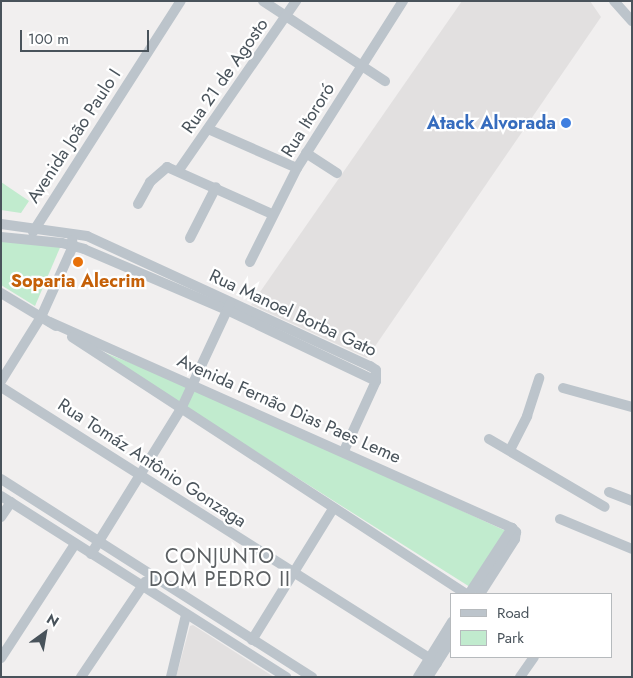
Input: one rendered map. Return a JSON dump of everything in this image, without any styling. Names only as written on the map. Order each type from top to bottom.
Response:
[{"type":"street","name":"Avenida João Paulo I","points":[[28,239],[181,1]]},
{"type":"street","points":[[263,1],[385,81]]},
{"type":"street","name":"Rua 21 de Agosto","points":[[179,170],[296,1]]},
{"type":"street","name":"Rua Itororó","points":[[250,262],[272,214],[297,168],[403,1]]},
{"type":"street","points":[[614,1],[625,6],[632,21]]},
{"type":"street","points":[[208,129],[297,168]]},
{"type":"street","points":[[306,153],[337,172]]},
{"type":"street","points":[[138,204],[160,171],[167,167],[179,170],[272,214]]},
{"type":"street","points":[[190,238],[216,187]]},
{"type":"street","name":"Rua Manoel Borba Gato","points":[[1,224],[36,226],[70,232],[229,306],[376,381],[344,451]]},
{"type":"street","points":[[1,381],[46,319],[73,246],[70,232]]},
{"type":"street","name":"Rua Manoel Borba Gato","points":[[1,237],[73,246],[229,306]]},
{"type":"street","name":"Avenida Fernão Dias Paes Leme","points":[[1,293],[46,319],[333,509],[466,593]]},
{"type":"street","points":[[91,554],[181,409],[229,306]]},
{"type":"street","name":"Avenida Fernão Dias Paes Leme","points":[[46,319],[344,451],[512,528]]},
{"type":"street","points":[[510,450],[527,416],[539,378]]},
{"type":"street","name":"Rua Tomáz Antônio Gonzaga","points":[[1,387],[433,661]]},
{"type":"street","points":[[562,388],[632,408]]},
{"type":"street","points":[[488,439],[510,450],[605,507]]},
{"type":"street","points":[[1,479],[312,677]]},
{"type":"street","points":[[609,492],[632,501]]},
{"type":"street","points":[[1,496],[286,677]]},
{"type":"street","points":[[1,517],[11,502]]},
{"type":"street","points":[[252,640],[333,509]]},
{"type":"street","points":[[560,519],[632,549]]},
{"type":"street","points":[[469,593],[512,528],[516,532],[515,539],[481,593]]},
{"type":"street","points":[[1,658],[75,544]]},
{"type":"street","points":[[81,677],[150,575]]},
{"type":"street","points":[[171,677],[186,615]]},
{"type":"street","points":[[428,677],[433,661],[450,626]]},
{"type":"street","points":[[418,677],[450,642]]},
{"type":"street","points":[[520,677],[533,658]]},
{"type":"shaded area","points":[[462,1],[590,1],[601,17],[367,358],[251,305]]},
{"type":"shaded area","points":[[193,625],[274,677],[176,677],[190,626]]},
{"type":"green space","points":[[1,182],[29,201],[21,213],[1,210]]},
{"type":"green space","points":[[1,239],[62,243],[35,306],[1,285]]},
{"type":"green space","points":[[90,347],[192,387],[506,531],[470,587]]},
{"type":"place","name":"Atack Alvorada","points":[[566,123]]},
{"type":"place","name":"Soparia Alecrim","points":[[78,262]]},
{"type":"district","name":"CONJUNTO DOM PEDRO II","points":[[220,568]]}]
